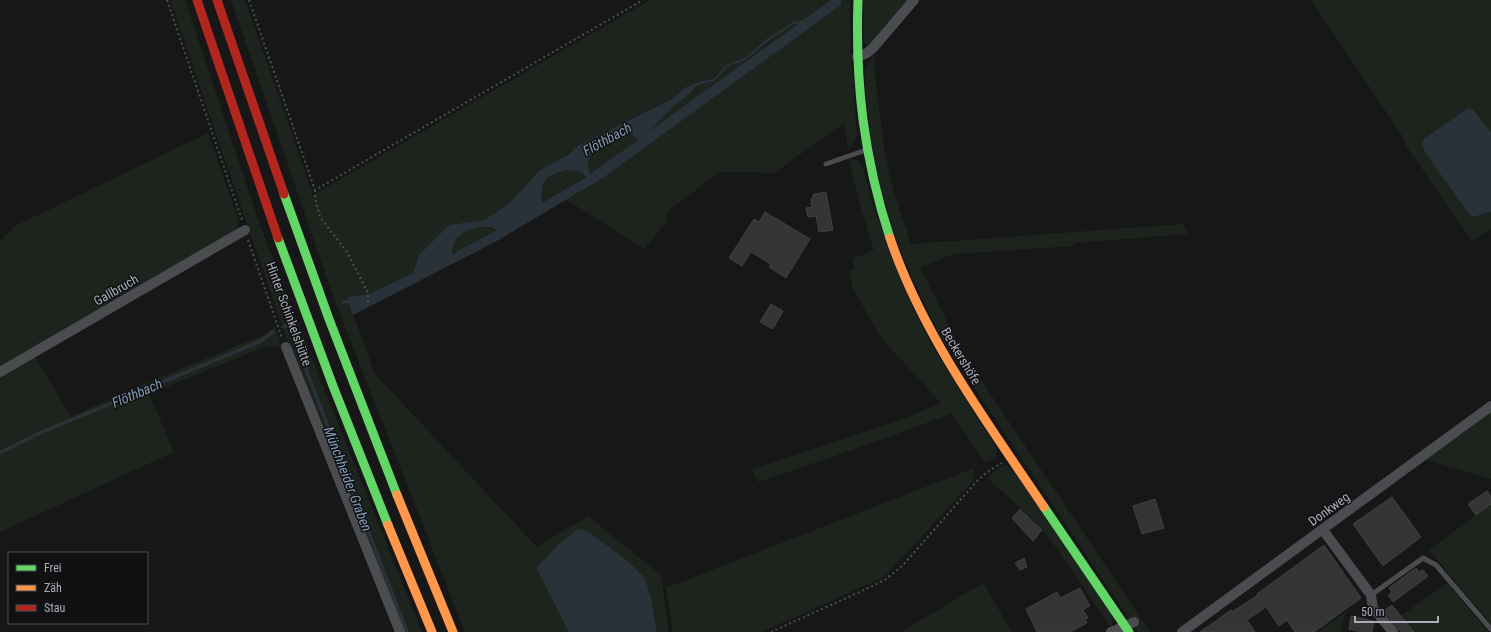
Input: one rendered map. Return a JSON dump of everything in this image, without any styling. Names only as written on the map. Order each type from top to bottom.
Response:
[{"type":"main road","points":[[197,0],[261,190],[317,344],[366,470],[432,632]]},
{"type":"main road","points":[[217,0],[271,159],[335,338],[415,541],[453,632]]},
{"type":"main road","name":"Beckershöfe","points":[[858,0],[857,57],[861,112],[876,193],[898,259],[916,300],[947,359],[1012,459],[1130,627]]},
{"type":"street","points":[[857,57],[867,53],[873,48],[914,0]]},
{"type":"street","name":"Gallbruch","points":[[0,372],[245,230]]},
{"type":"street","name":"Hinter Schinkelshütte","points":[[286,347],[400,632]]},
{"type":"street","name":"Donkweg","points":[[1182,632],[1491,406]]},
{"type":"street","points":[[1323,530],[1371,595],[1373,608],[1393,632]]},
{"type":"street","points":[[1111,632],[1130,627]]},
{"type":"lane","points":[[826,164],[867,150]]},
{"type":"lane","points":[[1371,595],[1423,558],[1436,565],[1491,629]]},
{"type":"path","name":"Hinter Schinkelshütte","points":[[167,0],[286,347]]},
{"type":"path","points":[[249,0],[315,190],[315,198],[320,217],[347,252],[368,293],[368,303]]},
{"type":"path","points":[[315,190],[643,0]]},
{"type":"path","points":[[771,632],[875,585],[890,576],[910,557],[982,476],[997,466],[1012,459]]},
{"type":"shaded area","points":[[170,0],[185,0],[259,223],[422,632],[403,632],[291,345],[287,340]]},
{"type":"shaded area","points":[[231,0],[245,0],[313,195],[650,0],[831,0],[803,20],[798,21],[765,40],[746,57],[726,65],[714,79],[698,82],[686,87],[670,100],[577,146],[522,191],[509,204],[484,220],[449,225],[419,255],[413,273],[369,294],[347,297],[375,374],[537,547],[588,516],[661,575],[669,632],[657,632],[651,598],[645,578],[629,562],[536,568],[569,632],[465,632],[335,301]]},
{"type":"shaded area","points":[[841,0],[850,0],[851,57],[857,135],[854,143],[848,150],[844,123],[774,173],[719,172],[666,213],[667,221],[644,249],[567,200],[603,178],[841,5]]},
{"type":"shaded area","points":[[863,0],[909,0],[874,42],[867,45],[864,42]]},
{"type":"shaded area","points":[[1311,0],[1491,0],[1491,132],[1474,109],[1468,108],[1425,138],[1479,216],[1491,212],[1491,229],[1472,241],[1405,144],[1401,134]]},
{"type":"shaded area","points":[[799,23],[646,134],[675,105],[691,93],[695,87],[700,84],[715,81],[727,67],[747,59],[767,42],[794,24]]},
{"type":"shaded area","points":[[874,55],[884,148],[893,189],[911,244],[1184,224],[1188,234],[1073,243],[1074,246],[954,254],[920,267],[957,342],[979,377],[1150,632],[1138,632],[945,344],[925,305],[898,245],[873,161],[864,71]]},
{"type":"shaded area","points":[[208,133],[239,221],[235,233],[0,368],[0,241],[15,226]]},
{"type":"shaded area","points":[[620,134],[631,134],[638,140],[590,174],[588,167],[589,158],[606,143]]},
{"type":"shaded area","points":[[849,159],[856,160],[862,164],[874,210],[913,308],[932,346],[997,449],[996,457],[986,463],[951,414],[758,482],[752,469],[903,419],[941,403],[882,339],[853,289],[849,271],[855,269],[853,259],[874,250],[858,198]]},
{"type":"shaded area","points":[[568,170],[580,172],[586,176],[542,203],[542,189],[546,180],[554,174]]},
{"type":"shaded area","points":[[478,227],[491,227],[498,230],[451,254],[454,242],[459,235]]},
{"type":"shaded area","points":[[275,327],[282,346],[264,347],[149,394],[174,452],[0,532],[0,376],[35,356],[71,417],[129,390],[261,336]]},
{"type":"shaded area","points":[[1491,412],[1491,479],[1426,460]]},
{"type":"shaded area","points":[[1006,465],[1014,471],[1114,618],[1111,627],[1052,542],[1033,519],[987,478],[999,468]]},
{"type":"shaded area","points":[[974,468],[973,481],[884,577],[762,632],[673,632],[666,588]]},
{"type":"shaded area","points":[[1491,504],[1491,624],[1429,550]]},
{"type":"shaded area","points":[[983,583],[1012,632],[901,632]]},
{"type":"shaded area","points":[[1447,583],[1488,632],[1414,632],[1401,616]]},
{"type":"shaded area","points":[[1346,612],[1340,632],[1318,632]]},
{"type":"water","points":[[831,0],[841,0],[841,5],[603,178],[495,242],[353,315],[347,297],[369,294],[413,273],[419,255],[449,225],[484,220],[509,204],[539,171],[569,154],[577,146],[670,100],[686,87],[698,82],[714,79],[726,65],[746,57],[765,40],[793,22],[803,20]],"holes":[[[794,24],[798,24],[648,132],[675,105],[691,93],[695,87],[700,84],[715,81],[727,67],[747,59],[767,42]],[[620,134],[631,134],[638,140],[590,174],[588,160],[599,148]],[[568,170],[580,172],[586,177],[542,203],[543,184],[549,177]],[[478,227],[491,227],[497,230],[452,254],[456,239],[463,233]]]},
{"type":"water","points":[[1468,108],[1473,109],[1491,132],[1491,212],[1473,217],[1470,215],[1423,148],[1425,138]]},
{"type":"water","points":[[578,529],[590,533],[629,562],[645,578],[651,598],[657,632],[569,632],[536,568],[561,542]]},
{"type":"building","points":[[826,192],[833,230],[819,232],[816,216],[808,217],[806,208],[812,207],[811,200],[814,194]]},
{"type":"building","points":[[765,212],[810,239],[786,278],[769,267],[771,264],[751,252],[742,266],[729,258],[754,219],[759,222]]},
{"type":"building","points":[[771,304],[783,311],[773,329],[760,322]]},
{"type":"building","points":[[1487,491],[1491,497],[1491,504],[1476,515],[1468,504]]},
{"type":"building","points":[[1392,497],[1421,537],[1383,566],[1353,524]]},
{"type":"building","points":[[1155,499],[1164,528],[1142,534],[1133,506]]},
{"type":"building","points":[[1020,509],[1042,530],[1033,541],[1012,518]]},
{"type":"building","points":[[1324,545],[1361,598],[1314,632],[1295,632],[1287,620],[1279,626],[1266,607],[1247,620],[1255,632],[1200,632],[1231,610],[1232,612],[1258,595],[1257,594]]},
{"type":"building","points":[[1024,558],[1027,567],[1020,570],[1015,563]]},
{"type":"building","points":[[1416,568],[1419,572],[1423,570],[1428,576],[1393,602],[1388,595],[1392,592],[1389,588]]},
{"type":"building","points":[[1080,588],[1090,606],[1083,610],[1088,618],[1085,619],[1087,623],[1070,632],[1037,632],[1026,609],[1057,592],[1060,598]]},
{"type":"building","points":[[1392,605],[1414,632],[1401,632],[1398,629],[1384,611]]},
{"type":"building","points":[[1351,616],[1374,621],[1372,632],[1362,632],[1349,629]]},
{"type":"waterway","name":"Flöthbach","points":[[343,302],[352,301]]},
{"type":"waterway","name":"Flöthbach","points":[[283,327],[296,322]]},
{"type":"waterway","name":"Münchheider Graben","points":[[289,325],[407,632]]},
{"type":"waterway","name":"Flöthbach","points":[[0,453],[42,432],[259,342],[273,332]]},
{"type":"traffic: fast","points":[[858,0],[858,61],[863,120],[874,179],[890,238]]},
{"type":"traffic: fast","points":[[284,194],[329,319],[397,495]]},
{"type":"traffic: fast","points":[[278,238],[333,386],[388,525]]},
{"type":"traffic: fast","points":[[1044,507],[1129,632]]},
{"type":"traffic: slow","points":[[890,238],[904,274],[938,344],[979,410],[1044,507]]},
{"type":"traffic: slow","points":[[397,495],[453,632]]},
{"type":"traffic: slow","points":[[388,525],[432,632]]},
{"type":"traffic: jam","points":[[197,0],[278,238]]},
{"type":"traffic: jam","points":[[217,0],[284,194]]}]
